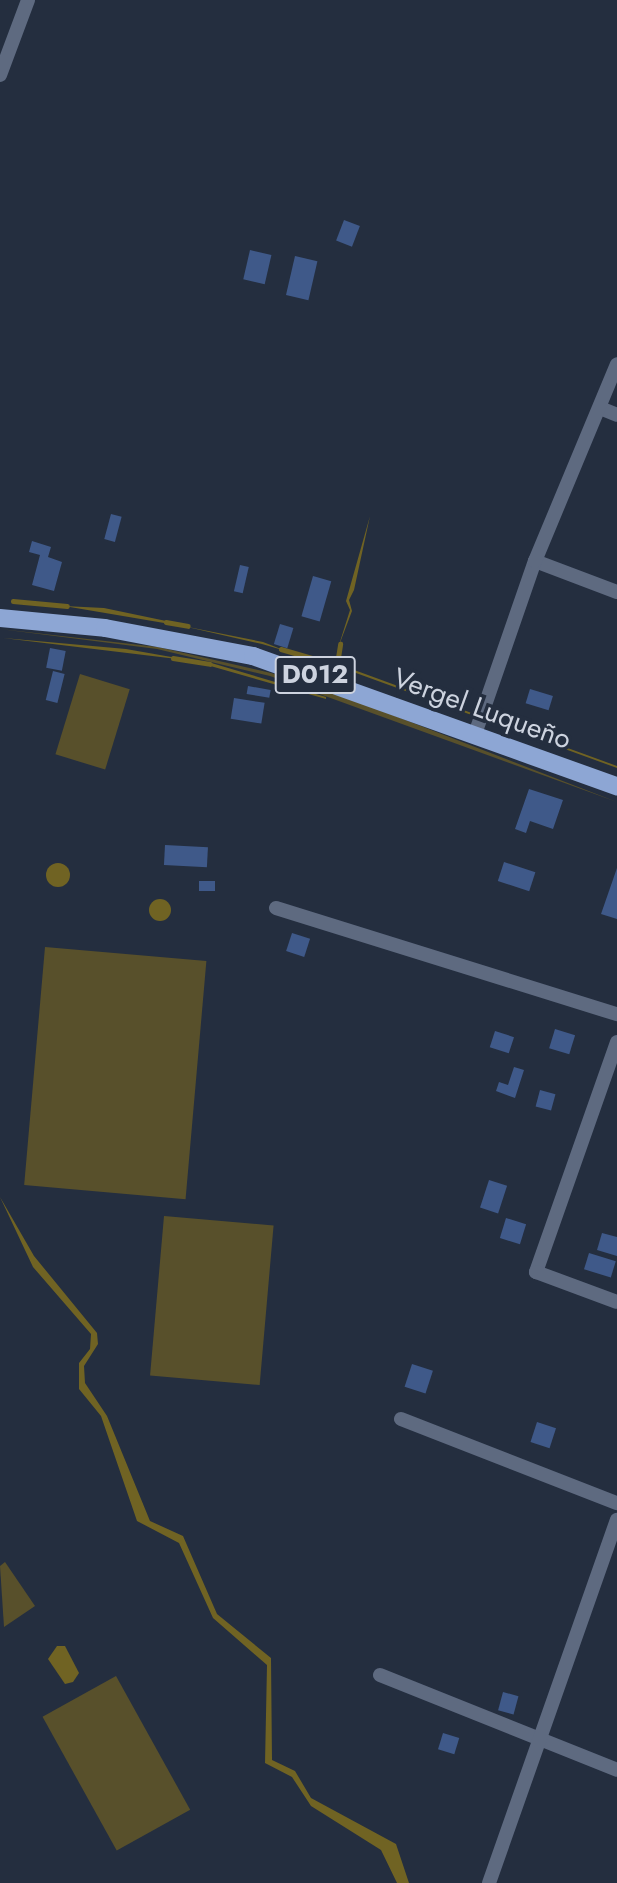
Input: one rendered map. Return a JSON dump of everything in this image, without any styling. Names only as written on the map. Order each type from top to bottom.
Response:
[{"type":"main road","name":"Vergel Luqueño","points":[[0,618],[203,644],[300,670],[479,723],[617,786]]},
{"type":"street","points":[[0,75],[28,0]]},
{"type":"street","points":[[479,723],[535,561],[617,364]]},
{"type":"street","points":[[600,408],[617,415]]},
{"type":"street","points":[[535,561],[617,592]]},
{"type":"street","points":[[276,908],[617,1014]]},
{"type":"street","points":[[617,1042],[536,1272],[617,1302]]},
{"type":"street","points":[[401,1419],[617,1503]]},
{"type":"street","points":[[489,1883],[617,1521]]},
{"type":"street","points":[[380,1675],[617,1770]]},
{"type":"shaded area","points":[[370,516],[354,590],[349,600],[352,611],[338,648],[350,610],[346,601]]},
{"type":"shaded area","points":[[64,606],[104,608],[171,622],[170,624]]},
{"type":"shaded area","points":[[183,626],[263,642],[286,651],[262,644]]},
{"type":"shaded area","points":[[0,629],[158,647],[271,673],[333,692],[617,802],[270,676],[157,649]]},
{"type":"shaded area","points":[[3,638],[126,649],[177,659]]},
{"type":"shaded area","points":[[208,662],[326,697],[326,699],[207,665]]},
{"type":"shaded area","points":[[346,667],[617,766],[617,768],[345,669]]},
{"type":"shaded area","points":[[80,674],[130,689],[105,770],[55,754]]},
{"type":"shaded area","points":[[58,863],[66,867],[70,875],[66,883],[58,887],[50,883],[46,875],[50,867]]},
{"type":"shaded area","points":[[156,899],[164,899],[171,906],[171,914],[164,921],[156,921],[149,914],[149,906]]},
{"type":"shaded area","points":[[45,947],[206,961],[186,1199],[24,1185]]},
{"type":"shaded area","points":[[0,1197],[34,1256],[97,1333],[98,1344],[84,1366],[85,1383],[107,1416],[150,1521],[183,1536],[217,1614],[271,1658],[272,1760],[295,1771],[311,1798],[396,1844],[409,1883],[397,1883],[381,1850],[311,1806],[292,1777],[265,1763],[267,1665],[213,1618],[179,1543],[137,1521],[101,1416],[79,1389],[79,1363],[90,1349],[91,1334],[33,1267]]},
{"type":"shaded area","points":[[164,1216],[274,1226],[260,1385],[150,1375]]},
{"type":"shaded area","points":[[5,1562],[35,1606],[4,1627],[0,1566]]},
{"type":"shaded area","points":[[57,1646],[65,1646],[79,1673],[73,1682],[65,1684],[48,1659]]},
{"type":"shaded area","points":[[116,1676],[190,1810],[117,1851],[43,1717]]},
{"type":"building","points":[[344,220],[360,226],[352,247],[336,241]]},
{"type":"building","points":[[250,250],[271,255],[265,284],[243,279]]},
{"type":"building","points":[[295,256],[317,261],[308,300],[286,295]]},
{"type":"building","points":[[111,514],[122,517],[115,542],[104,539]]},
{"type":"building","points":[[32,541],[51,547],[48,557],[62,562],[54,591],[32,585],[40,555],[29,552]]},
{"type":"building","points":[[240,565],[249,567],[243,593],[234,591]]},
{"type":"building","points":[[313,576],[331,581],[320,622],[301,616]]},
{"type":"building","points":[[280,624],[293,628],[287,648],[274,644]]},
{"type":"building","points":[[50,648],[66,651],[62,671],[46,668]]},
{"type":"building","points":[[53,671],[65,674],[57,703],[46,700]]},
{"type":"building","points":[[248,686],[271,690],[269,698],[247,694]]},
{"type":"building","points":[[530,689],[553,696],[549,710],[526,703]]},
{"type":"building","points":[[234,698],[265,703],[261,724],[231,719]]},
{"type":"building","points":[[529,789],[563,800],[553,829],[530,821],[526,833],[515,829]]},
{"type":"building","points":[[165,845],[208,847],[207,867],[164,865]]},
{"type":"building","points":[[504,862],[535,872],[529,891],[498,881]]},
{"type":"building","points":[[617,868],[617,919],[601,914]]},
{"type":"building","points":[[199,881],[215,881],[215,891],[199,891]]},
{"type":"building","points":[[292,933],[310,939],[304,957],[286,951]]},
{"type":"building","points":[[555,1029],[575,1035],[569,1054],[549,1048]]},
{"type":"building","points":[[495,1031],[514,1037],[509,1053],[490,1047]]},
{"type":"building","points":[[514,1067],[524,1070],[515,1098],[496,1091],[499,1082],[508,1085]]},
{"type":"building","points":[[540,1090],[555,1094],[551,1111],[536,1106]]},
{"type":"building","points":[[489,1180],[507,1186],[498,1213],[480,1208]]},
{"type":"building","points":[[506,1218],[526,1224],[520,1244],[500,1238]]},
{"type":"building","points":[[602,1233],[617,1237],[617,1256],[597,1250]]},
{"type":"building","points":[[589,1253],[616,1261],[611,1277],[584,1269]]},
{"type":"building","points":[[412,1364],[433,1371],[426,1394],[405,1387]]},
{"type":"building","points":[[537,1422],[556,1428],[550,1448],[531,1442]]},
{"type":"building","points":[[503,1692],[518,1696],[514,1714],[498,1710]]},
{"type":"building","points":[[443,1733],[459,1738],[454,1754],[438,1749]]},
{"type":"waterway","points":[[13,601],[67,606]]},
{"type":"waterway","points":[[166,622],[188,626]]},
{"type":"waterway","points":[[337,664],[340,644]]},
{"type":"waterway","points":[[281,649],[350,669]]},
{"type":"waterway","points":[[173,658],[210,664]]}]
